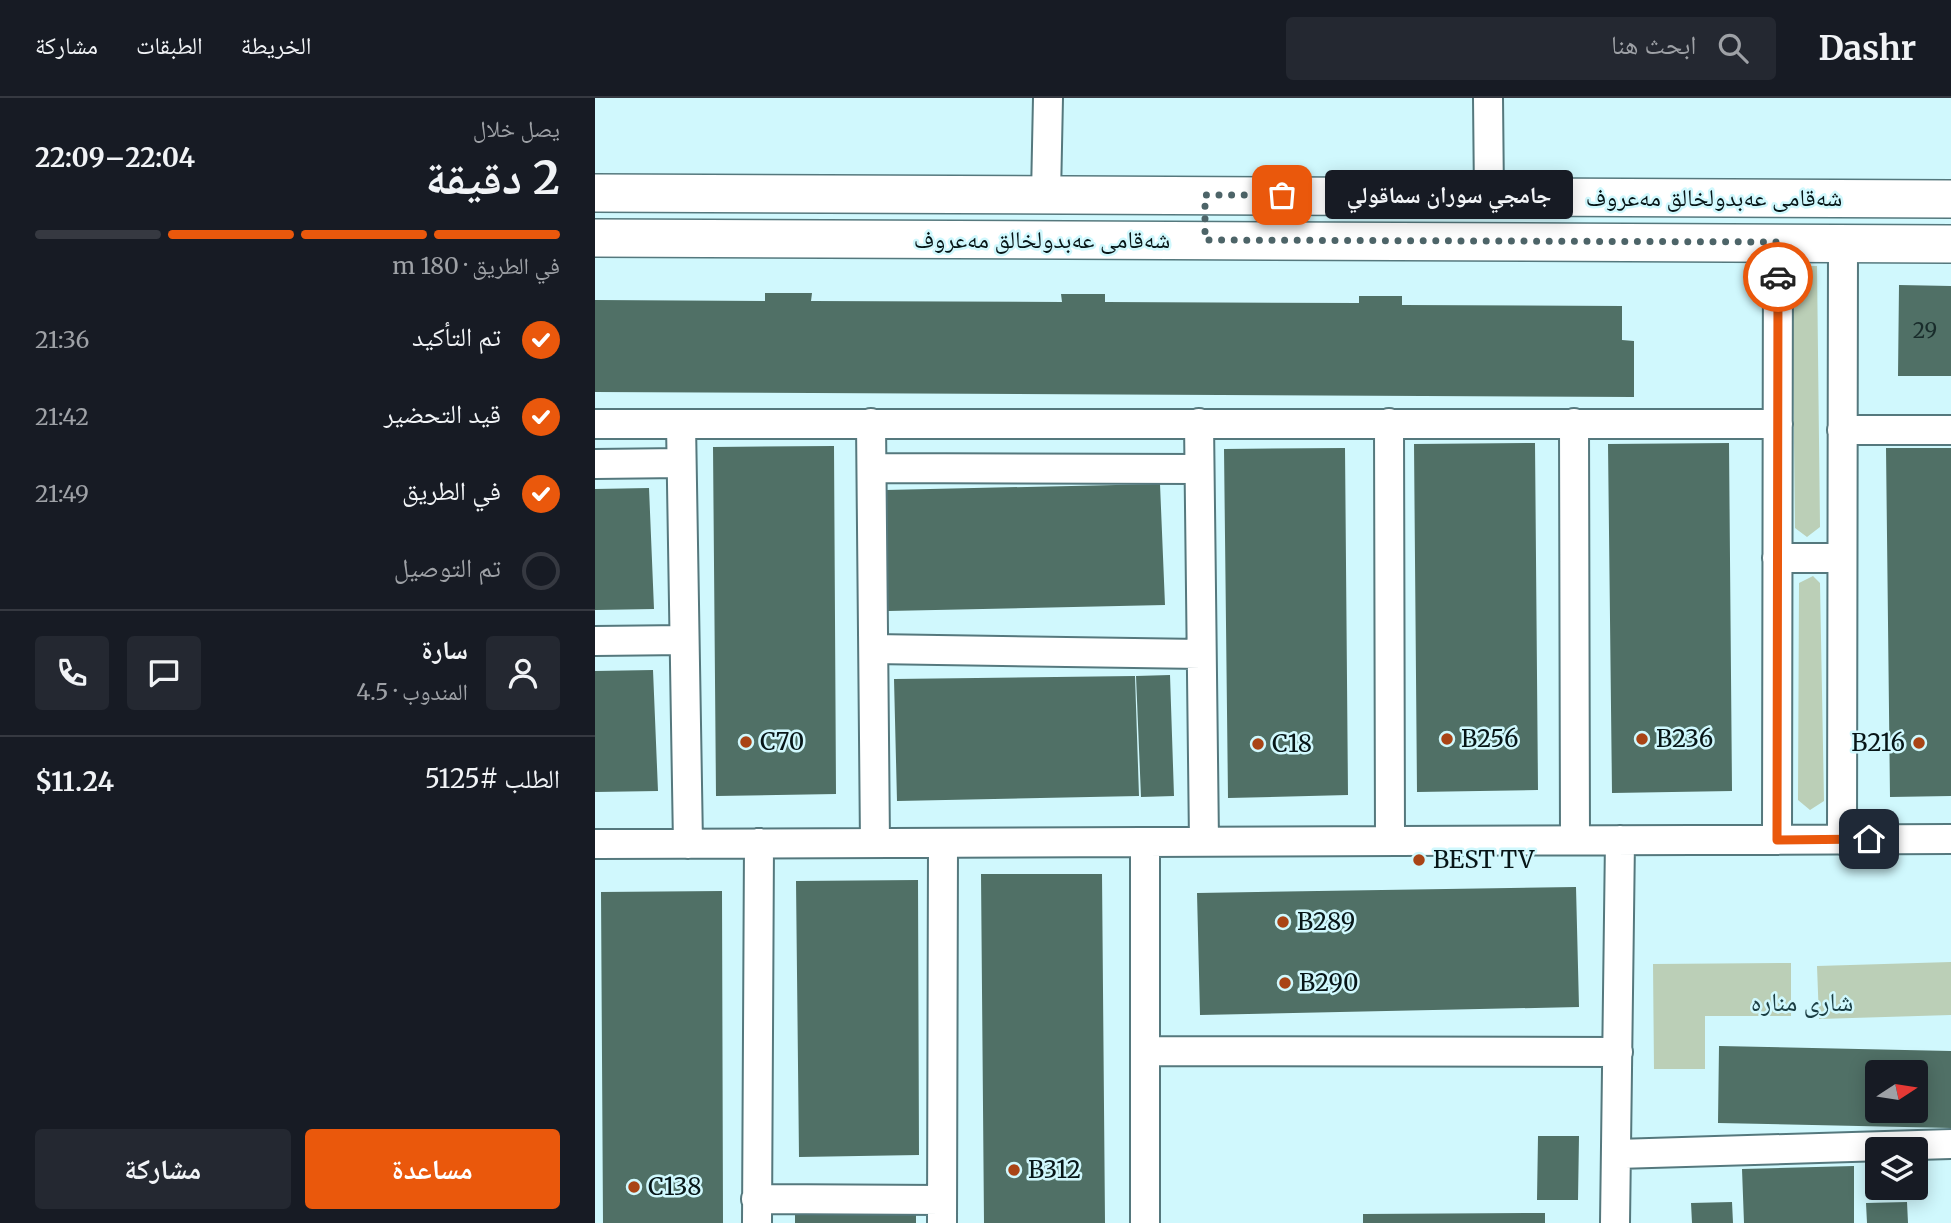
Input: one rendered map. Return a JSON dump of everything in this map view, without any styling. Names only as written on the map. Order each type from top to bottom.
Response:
[{"type":"main road","name":"شەقامی عەبدولخالق مەعروف","points":[[595,192],[1951,199]]},
{"type":"main road","points":[[1205,195],[1205,240]]},
{"type":"main road","name":"شەقامی عەبدولخالق مەعروف","points":[[595,238],[1951,244]]},
{"type":"street","points":[[1046,195],[1048,98]]},
{"type":"street","points":[[1488,98],[1489,197]]},
{"type":"street","points":[[1777,840],[1778,242]]},
{"type":"street","points":[[1842,839],[1843,242]]},
{"type":"street","points":[[871,423],[875,843]]},
{"type":"street","points":[[1199,423],[1204,842]]},
{"type":"street","points":[[1389,423],[1390,841]]},
{"type":"street","points":[[1574,423],[1575,840]]},
{"type":"street","points":[[595,424],[1778,424]]},
{"type":"street","points":[[681,424],[688,844]]},
{"type":"street","points":[[1842,430],[1951,430]]},
{"type":"street","points":[[595,464],[681,463]]},
{"type":"street","points":[[872,468],[1199,469]]},
{"type":"street","points":[[1777,558],[1842,558]]},
{"type":"street","points":[[595,641],[684,640]]},
{"type":"street","points":[[874,649],[1201,654]]},
{"type":"street","points":[[595,844],[1951,839]]},
{"type":"street","points":[[1615,1223],[1620,840]]},
{"type":"street","points":[[1145,842],[1145,1223]]},
{"type":"street","points":[[759,844],[756,1211],[941,1211],[943,843]]},
{"type":"street","points":[[1146,1051],[1618,1052]]},
{"type":"street","points":[[1617,1154],[1951,1144]]},
{"type":"green space","points":[[1792,266],[1817,266],[1820,527],[1807,537],[1795,528]]},
{"type":"green space","points":[[1813,576],[1820,583],[1824,801],[1810,810],[1798,800],[1799,583]]},
{"type":"green space","points":[[1951,962],[1951,1015],[1819,1019],[1817,966]]},
{"type":"green space","points":[[1791,963],[1791,1016],[1705,1016],[1705,1069],[1654,1069],[1653,964]]},
{"type":"building","points":[[1899,285],[1951,286],[1951,376],[1898,376]]},
{"type":"building","points":[[765,293],[812,293],[811,301],[1062,302],[1061,294],[1105,294],[1105,302],[1359,303],[1359,296],[1402,296],[1402,305],[1622,306],[1622,340],[1634,341],[1634,397],[595,392],[595,300],[765,301]]},
{"type":"building","points":[[1535,443],[1538,790],[1417,792],[1414,444]]},
{"type":"building","points":[[1729,443],[1732,791],[1612,793],[1608,444]]},
{"type":"building","points":[[834,446],[836,794],[716,796],[713,447]]},
{"type":"building","points":[[1345,448],[1348,795],[1228,798],[1224,449]]},
{"type":"building","points":[[1886,448],[1951,448],[1951,796],[1890,797]]},
{"type":"building","points":[[1160,484],[1165,605],[888,611],[886,490]]},
{"type":"building","points":[[649,488],[654,609],[595,610],[595,489]]},
{"type":"building","points":[[653,670],[658,791],[595,792],[595,671]]},
{"type":"building","points":[[1170,675],[1174,796],[1141,797],[1136,676]]},
{"type":"building","points":[[1135,676],[1139,796],[897,801],[894,679]]},
{"type":"building","points":[[981,874],[1102,874],[1105,1223],[984,1223]]},
{"type":"building","points":[[918,880],[919,1155],[799,1157],[796,881]]},
{"type":"building","points":[[1576,887],[1579,1007],[1200,1015],[1197,893]]},
{"type":"building","points":[[722,891],[723,1223],[603,1223],[601,892]]},
{"type":"building","points":[[1719,1046],[1951,1051],[1951,1128],[1718,1123]]},
{"type":"building","points":[[1538,1136],[1579,1136],[1578,1200],[1537,1200]]},
{"type":"building","points":[[1854,1166],[1854,1223],[1744,1223],[1742,1169]]},
{"type":"building","points":[[1732,1202],[1733,1223],[1692,1223],[1691,1203]]},
{"type":"building","points":[[1907,1202],[1908,1223],[1867,1223],[1866,1203]]},
{"type":"building","points":[[916,1209],[916,1223],[795,1223],[795,1210]]},
{"type":"building","points":[[1545,1213],[1545,1223],[1363,1223],[1363,1214]]},
{"type":"way so far","points":[[1282,195],[1205,195],[1205,240],[1778,242],[1778,277]]},
{"type":"place","name":"جامجي سوران سماقولي","points":[[1282,195]]},
{"type":"place","name":"B256","points":[[1447,739]]},
{"type":"place","name":"B236","points":[[1642,739]]},
{"type":"place","name":"C70","points":[[746,742]]},
{"type":"place","name":"B216","points":[[1919,743]]},
{"type":"place","name":"C18","points":[[1258,744]]},
{"type":"place","name":"BEST TV","points":[[1419,860]]},
{"type":"place","name":"B289","points":[[1283,922]]},
{"type":"place","name":"B290","points":[[1285,983]]},
{"type":"place","name":"B312","points":[[1014,1170]]},
{"type":"place","name":"C138","points":[[634,1187]]},
{"type":"district","name":"شاری منارە","points":[[1802,1002]]},
{"type":"route","points":[[1778,277],[1777,840],[1869,839]]}]
